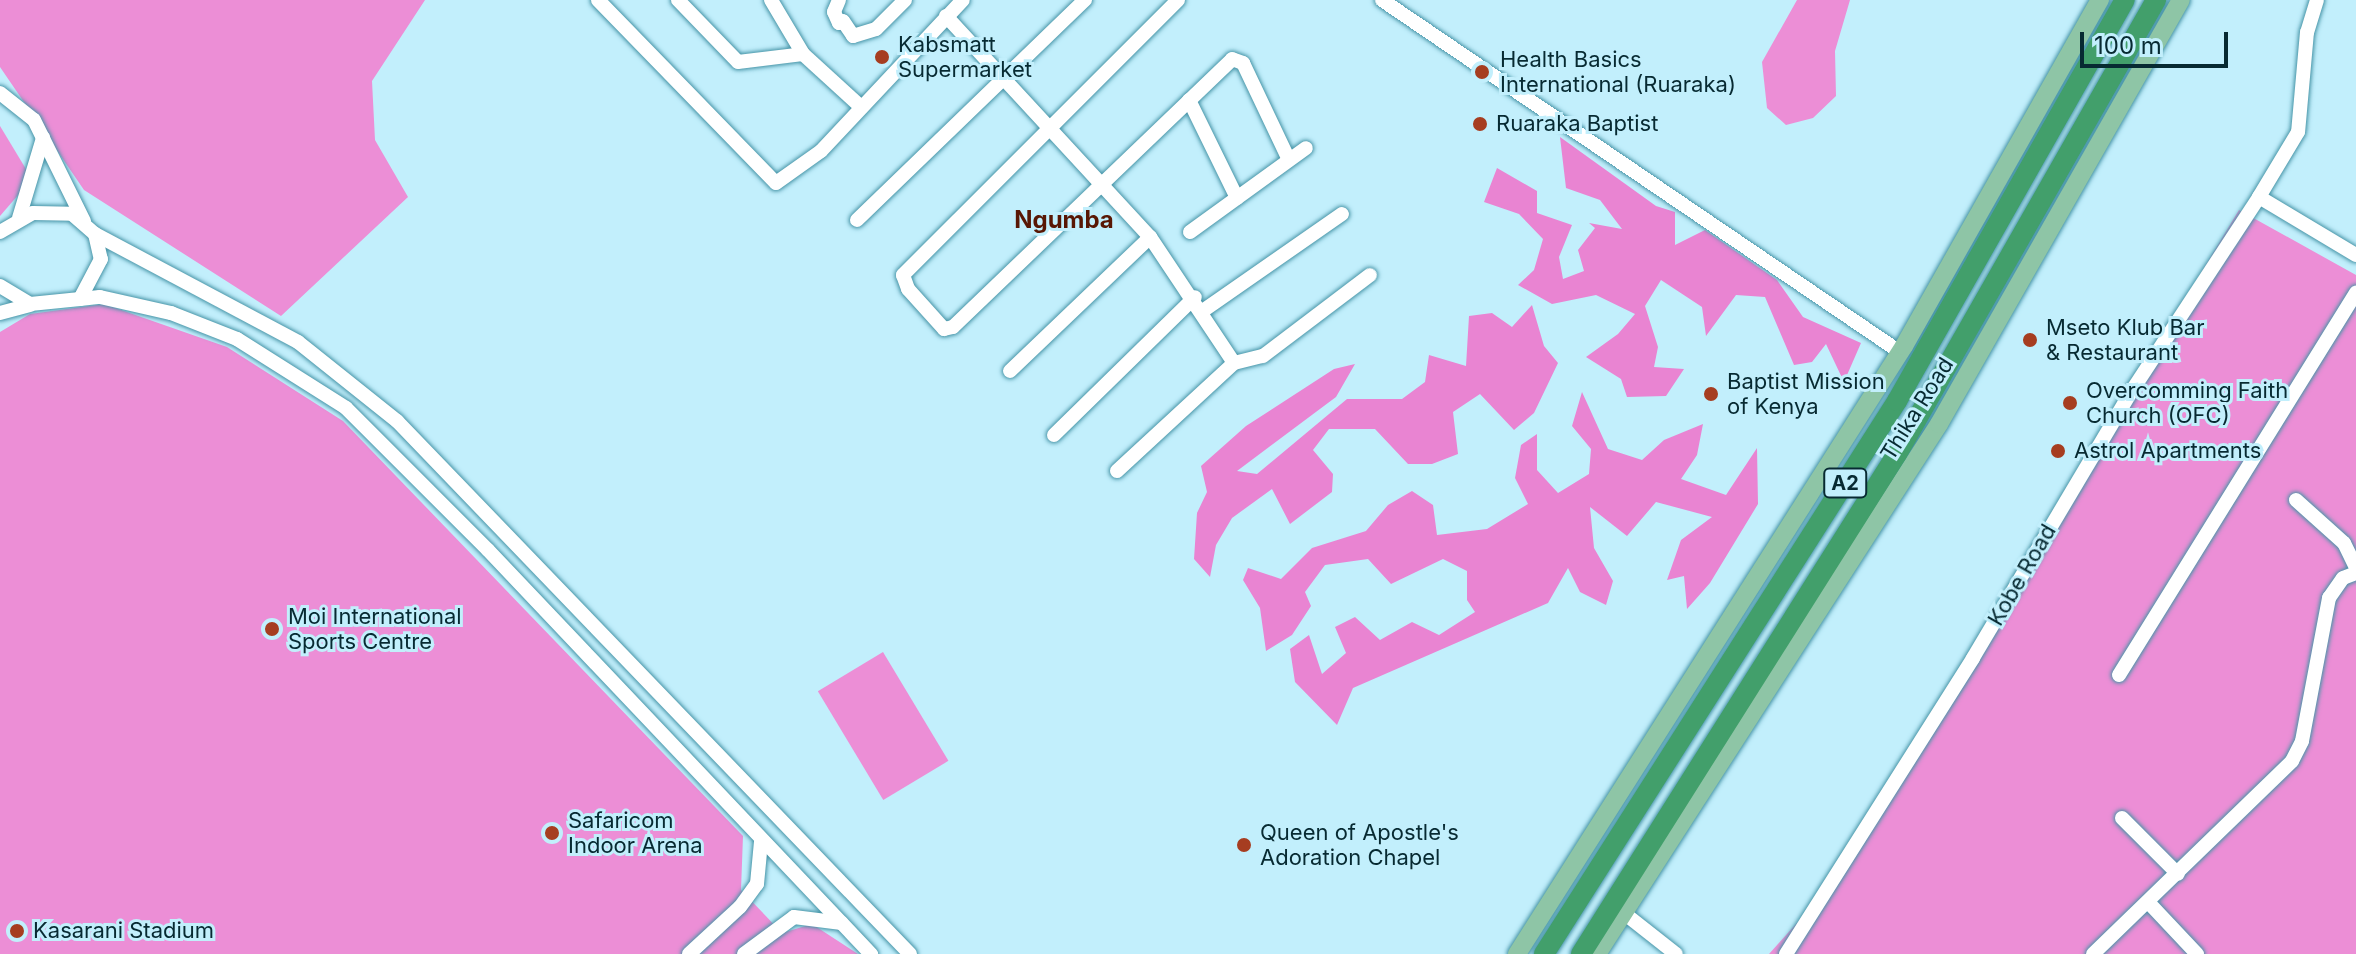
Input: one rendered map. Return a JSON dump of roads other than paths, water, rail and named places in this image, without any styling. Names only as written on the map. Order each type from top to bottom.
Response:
[{"type":"highway","points":[[2091,56],[2116,0]]},
{"type":"highway","name":"Thika Road","points":[[1544,954],[1897,401],[2125,0]]},
{"type":"highway","name":"Thika Road","points":[[1581,954],[1812,591],[1982,310],[2156,0]]},
{"type":"highway","points":[[1805,631],[1812,591]]},
{"type":"main road","name":"Thika Road","points":[[1517,954],[1900,352],[2100,0]]},
{"type":"main road","name":"Thika Road","points":[[1597,954],[1939,424],[2181,0]]},
{"type":"street","points":[[598,0],[776,183],[821,151],[963,0]]},
{"type":"street","points":[[678,0],[738,62],[803,54]]},
{"type":"street","points":[[771,0],[803,54],[861,107]]},
{"type":"street","points":[[839,0],[834,12],[853,36],[876,29],[905,0]]},
{"type":"street","points":[[857,220],[1085,0]]},
{"type":"street","points":[[1382,0],[1900,352]]},
{"type":"street","name":"Kobe Road","points":[[1786,954],[1973,658],[2149,364],[2298,132],[2307,32],[2317,0]]},
{"type":"street","points":[[1171,2],[903,275],[908,289],[944,329],[953,327],[1227,63],[1240,60],[1289,160]]},
{"type":"street","points":[[946,16],[1103,182],[1150,237],[1204,310],[1234,363]]},
{"type":"street","points":[[0,93],[28,114],[84,221],[95,234],[298,342],[397,421],[910,954]]},
{"type":"street","points":[[1189,100],[1237,198]]},
{"type":"street","points":[[19,218],[43,138]]},
{"type":"street","points":[[1190,232],[1306,148]]},
{"type":"street","points":[[2259,197],[2356,255]]},
{"type":"street","points":[[0,232],[19,218],[52,211],[84,221]]},
{"type":"street","points":[[1204,310],[1342,214]]},
{"type":"street","points":[[80,299],[101,259],[95,234]]},
{"type":"street","points":[[1010,371],[1150,237]]},
{"type":"street","points":[[1117,471],[1234,363],[1263,356],[1370,275]]},
{"type":"street","points":[[0,286],[30,304]]},
{"type":"street","points":[[2119,675],[2356,293]]},
{"type":"street","points":[[0,313],[30,304],[100,297],[171,313],[237,339],[346,408],[488,550],[761,842],[871,954]]},
{"type":"street","points":[[1054,435],[1195,297]]},
{"type":"street","points":[[2093,954],[2292,761],[2302,741],[2329,598],[2343,578],[2356,570],[2344,543],[2296,500]]},
{"type":"street","points":[[2122,818],[2178,874]]},
{"type":"street","points":[[689,954],[740,907],[757,884],[761,842]]},
{"type":"street","points":[[2149,903],[2197,954]]},
{"type":"street","points":[[1624,913],[1676,954]]},
{"type":"street","points":[[744,954],[794,917],[842,923]]},
{"type":"place","name":"Kabsmatt Supermarket","points":[[882,57]]},
{"type":"place","name":"Health Basics International (Ruaraka)","points":[[1482,72]]},
{"type":"place","name":"Ruaraka Baptist","points":[[1480,124]]},
{"type":"place","name":"Mseto Klub Bar & Restaurant","points":[[2030,340]]},
{"type":"place","name":"Baptist Mission of Kenya","points":[[1711,394]]},
{"type":"place","name":"Overcomming Faith Church (OFC)","points":[[2070,403]]},
{"type":"place","name":"Astrol Apartments","points":[[2058,451]]},
{"type":"place","name":"Moi International Sports Centre","points":[[272,629]]},
{"type":"place","name":"Safaricom Indoor Arena","points":[[552,833]]},
{"type":"place","name":"Queen of Apostle's Adoration Chapel","points":[[1244,845]]},
{"type":"place","name":"Kasarani Stadium","points":[[17,931]]},
{"type":"district","name":"Ngumba","points":[[1064,220]]}]
